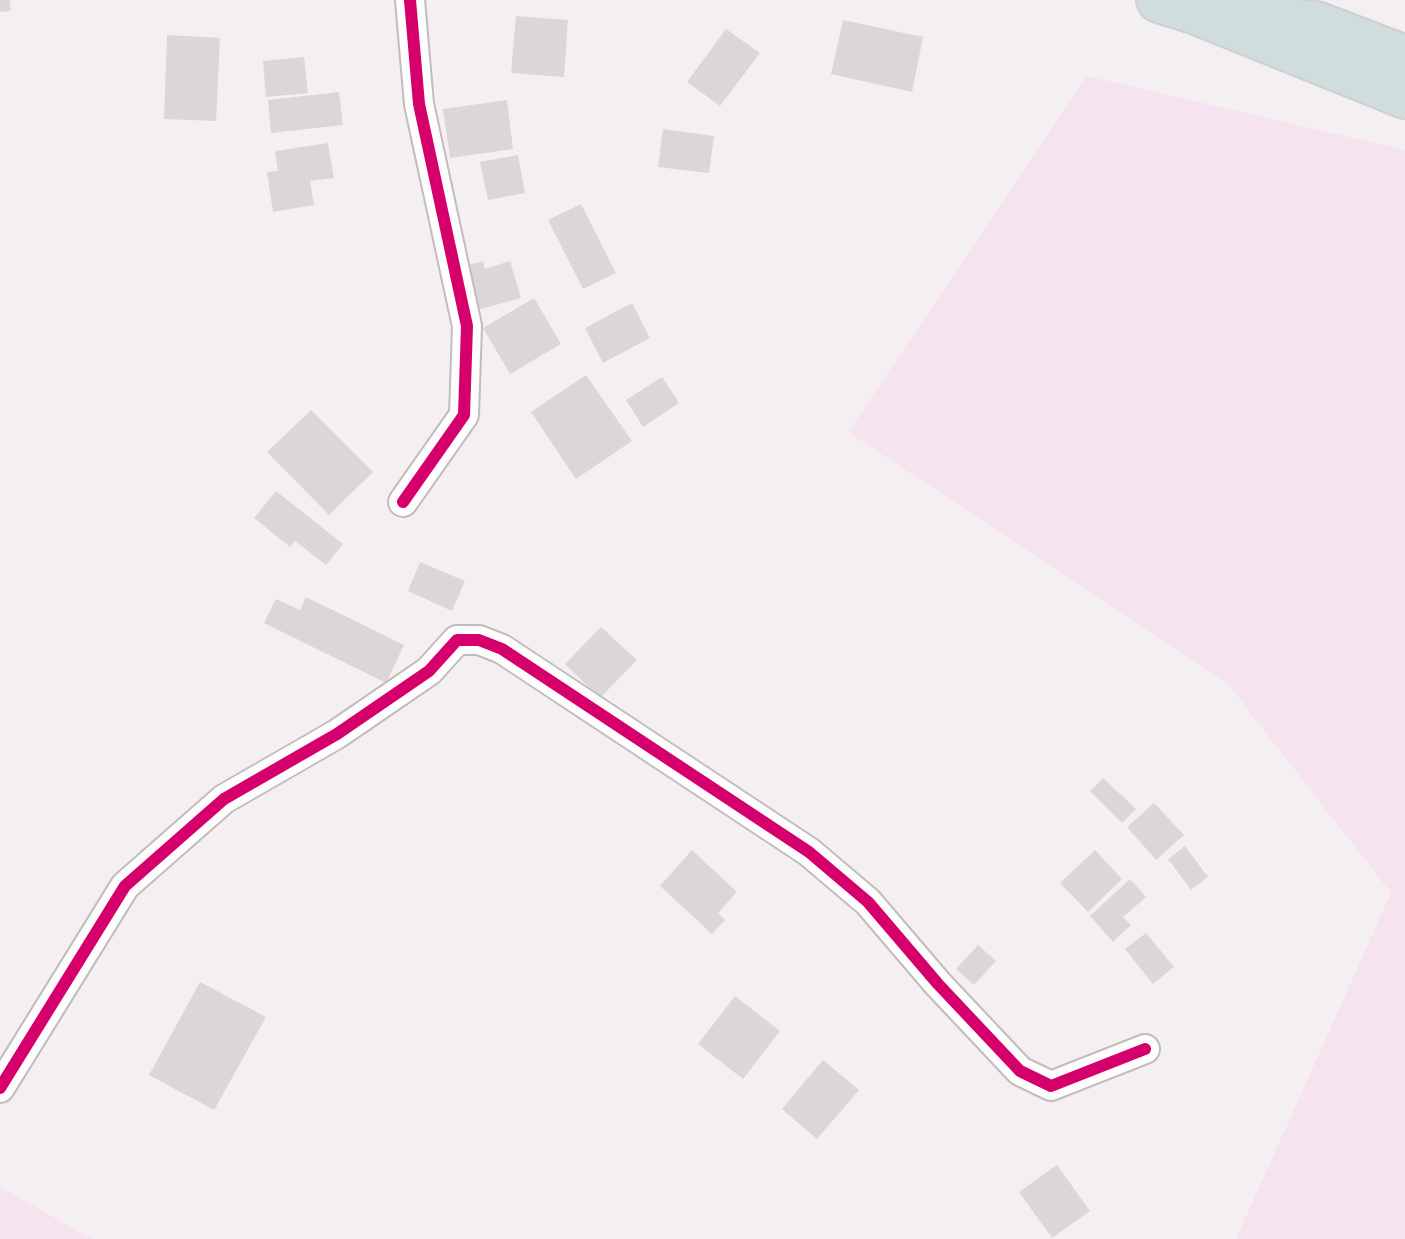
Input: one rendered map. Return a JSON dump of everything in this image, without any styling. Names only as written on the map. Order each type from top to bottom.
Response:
[{"type":"highway","points":[[1177,5],[1319,12],[1405,58]]},
{"type":"highway","points":[[1177,5],[1405,96]]},
{"type":"street","points":[[403,502],[464,415],[467,326],[419,104],[410,0]]},
{"type":"street","points":[[0,1088],[125,886],[224,799],[376,707],[429,671],[457,640],[479,640],[502,649],[809,852],[868,902],[938,984],[1020,1071],[1051,1086],[1145,1049]]},
{"type":"shaded area","points":[[1087,76],[1405,150],[1405,1239],[1236,1239],[1391,893],[1227,683],[848,432]]},
{"type":"shaded area","points":[[0,1187],[92,1239],[0,1239]]},
{"type":"building","points":[[0,0],[10,0],[11,11],[0,12]]},
{"type":"building","points":[[516,16],[568,20],[564,77],[511,73]]},
{"type":"building","points":[[843,20],[923,37],[912,92],[831,74]]},
{"type":"building","points":[[726,29],[760,53],[720,106],[687,82]]},
{"type":"building","points":[[167,35],[220,38],[216,121],[164,119]]},
{"type":"building","points":[[304,57],[308,93],[266,97],[263,61]]},
{"type":"building","points":[[339,92],[343,125],[271,133],[268,100]]},
{"type":"building","points":[[507,100],[513,149],[450,158],[443,109]]},
{"type":"building","points":[[663,129],[714,136],[709,173],[658,167]]},
{"type":"building","points":[[328,143],[334,178],[310,181],[314,205],[273,212],[267,172],[278,171],[275,151]]},
{"type":"building","points":[[518,155],[525,193],[488,200],[480,162]]},
{"type":"building","points":[[581,204],[616,273],[583,289],[548,220]]},
{"type":"building","points":[[483,261],[485,269],[510,261],[521,298],[470,312],[458,268]]},
{"type":"building","points":[[534,298],[561,344],[510,374],[483,328]]},
{"type":"building","points":[[632,303],[650,338],[603,363],[585,328]]},
{"type":"building","points":[[586,375],[632,441],[576,479],[531,412]]},
{"type":"building","points":[[662,377],[679,403],[643,427],[626,400]]},
{"type":"building","points":[[311,410],[373,472],[329,515],[267,452]]},
{"type":"building","points":[[276,491],[343,544],[326,565],[295,541],[290,547],[254,518]]},
{"type":"building","points":[[420,562],[465,581],[452,611],[408,591]]},
{"type":"building","points":[[306,597],[404,645],[386,683],[264,623],[276,599],[300,610]]},
{"type":"building","points":[[601,627],[637,660],[600,698],[565,664]]},
{"type":"building","points":[[1103,778],[1136,809],[1122,823],[1090,791]]},
{"type":"building","points":[[1154,803],[1184,835],[1156,860],[1127,827]]},
{"type":"building","points":[[1185,846],[1208,877],[1191,890],[1168,859]]},
{"type":"building","points":[[692,850],[737,892],[718,913],[725,920],[712,934],[660,886]]},
{"type":"building","points":[[1095,850],[1122,879],[1088,912],[1060,883]]},
{"type":"building","points":[[1130,879],[1146,897],[1123,917],[1131,925],[1113,942],[1090,916]]},
{"type":"building","points":[[1146,933],[1174,967],[1153,984],[1125,949]]},
{"type":"building","points":[[978,945],[996,961],[974,985],[956,969]]},
{"type":"building","points":[[200,982],[266,1017],[214,1110],[149,1075]]},
{"type":"building","points":[[735,996],[780,1031],[743,1079],[698,1044]]},
{"type":"building","points":[[823,1060],[859,1090],[817,1139],[782,1109]]},
{"type":"building","points":[[1057,1165],[1090,1211],[1052,1238],[1019,1192]]},
{"type":"cycle path","points":[[403,502],[464,415],[467,326],[419,104],[410,0]]},
{"type":"cycle path","points":[[0,1088],[125,886],[224,799],[337,734],[429,671],[457,640],[479,640],[502,649],[809,852],[868,902],[938,984],[1020,1071],[1051,1086],[1145,1049]]}]
